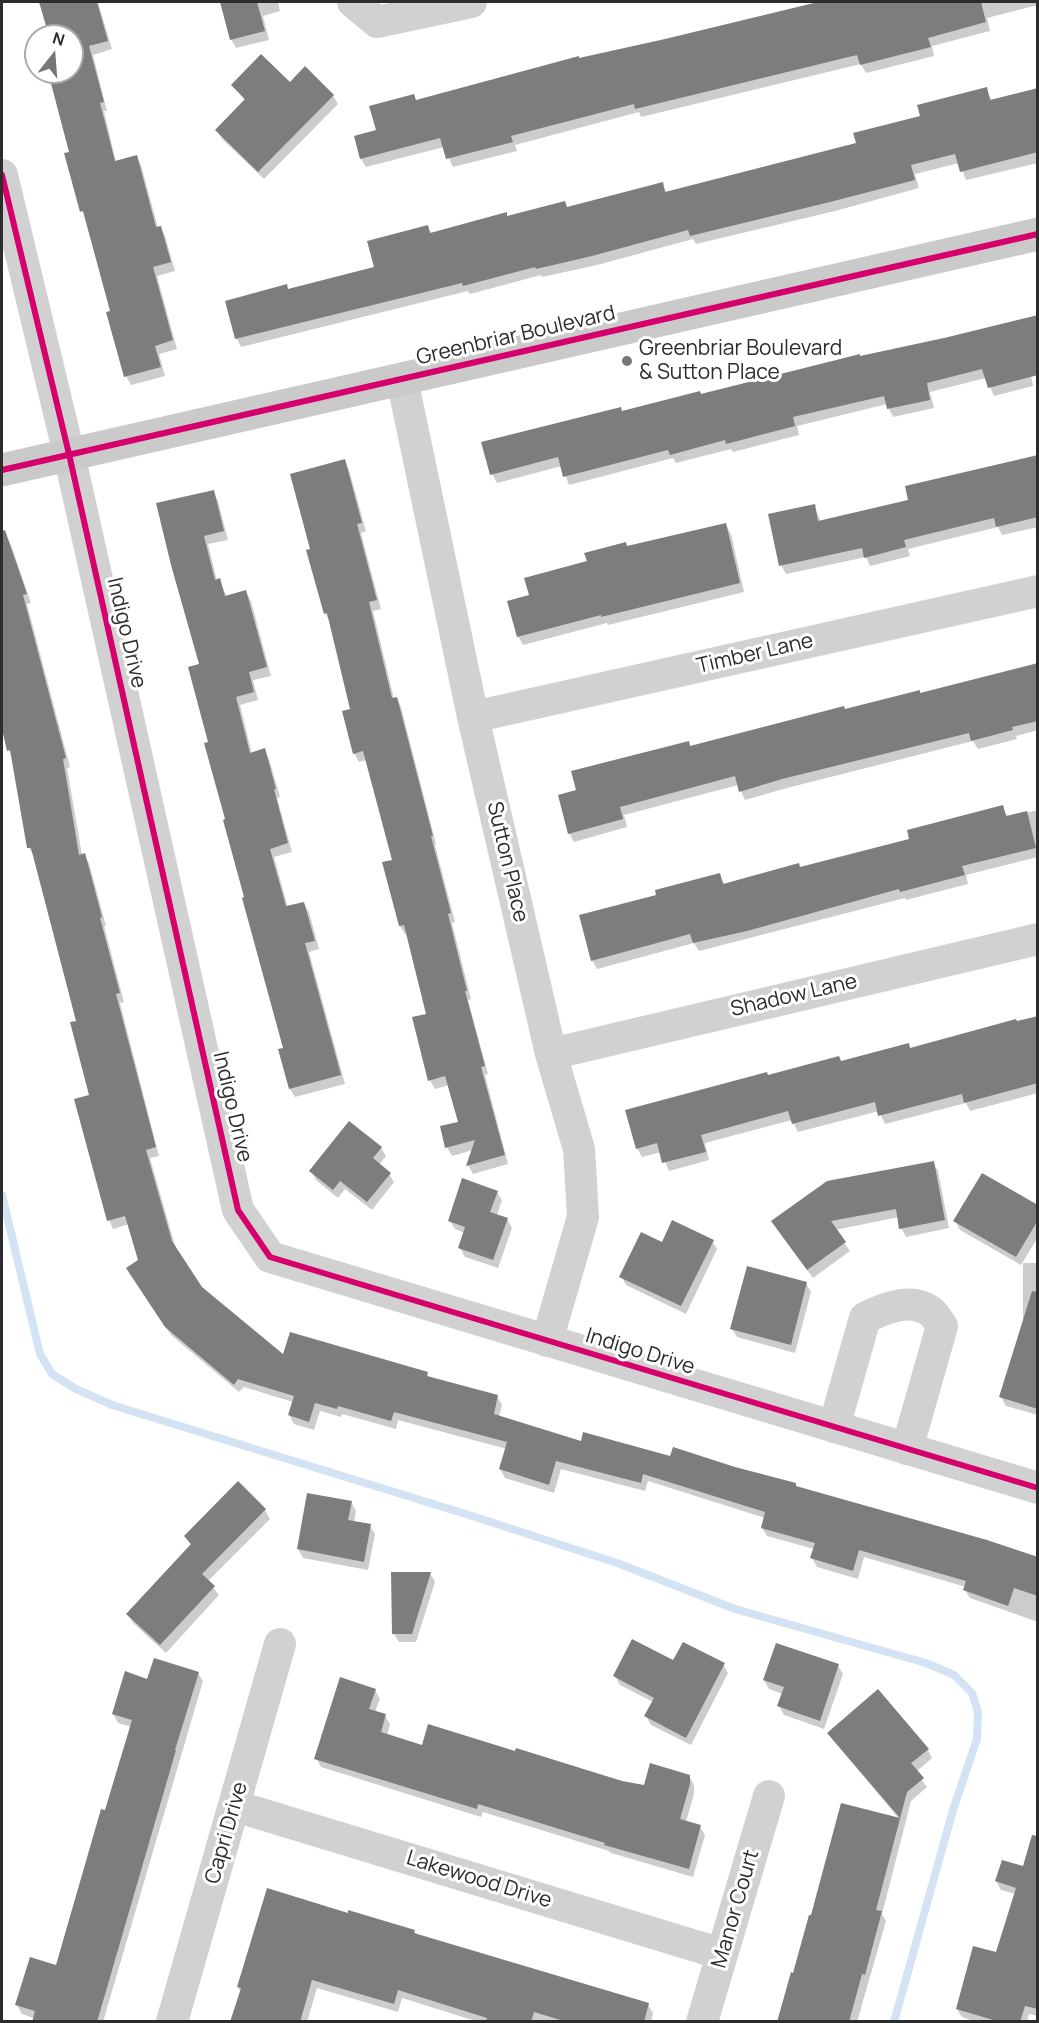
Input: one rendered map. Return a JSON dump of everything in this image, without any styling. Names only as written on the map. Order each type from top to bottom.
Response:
[{"type":"street","points":[[353,2],[377,22],[471,2]]},
{"type":"street","name":"Indigo Drive","points":[[2,175],[69,454],[238,1210],[270,1257],[1038,1488]]},
{"type":"street","name":"Greenbriar Boulevard","points":[[2,470],[1038,234]]},
{"type":"street","name":"Sutton Place","points":[[402,379],[473,717],[551,1054],[579,1149],[583,1216],[547,1341]]},
{"type":"street","name":"Timber Lane","points":[[473,717],[1038,591]]},
{"type":"street","name":"Shadow Lane","points":[[551,1054],[1038,939]]},
{"type":"street","points":[[834,1427],[865,1318],[886,1307],[915,1304],[931,1311],[942,1326],[907,1449]]},
{"type":"street","name":"Capri Drive","points":[[172,2022],[280,1644]]},
{"type":"street","name":"Manor Court","points":[[702,2022],[769,1796]]},
{"type":"street","name":"Lakewood Drive","points":[[235,1806],[722,1954]]},
{"type":"building","points":[[39,2],[97,2],[108,41],[89,46],[104,102],[100,103],[115,161],[137,155],[156,227],[161,226],[171,262],[153,267],[173,340],[155,346],[161,367],[124,377],[106,312],[110,311],[83,211],[80,212],[64,153],[69,152],[51,84],[84,84],[84,24],[45,24]]},
{"type":"building","points":[[220,2],[257,2],[265,31],[230,40]]},
{"type":"building","points":[[818,2],[981,2],[986,22],[928,38],[931,47],[860,65],[857,55],[635,109],[634,104],[511,136],[513,142],[446,159],[440,138],[360,159],[354,136],[376,130],[369,106],[414,94],[416,100],[579,56],[579,58],[665,39]]},
{"type":"building","points":[[261,54],[290,82],[305,66],[334,95],[258,172],[215,130],[245,99],[231,85]]},
{"type":"building","points":[[987,87],[990,100],[1038,88],[1038,152],[960,172],[955,154],[911,165],[915,180],[830,202],[690,236],[688,230],[592,256],[536,269],[535,267],[463,286],[462,283],[235,339],[225,301],[287,284],[288,289],[374,267],[367,241],[428,225],[430,233],[507,212],[507,216],[565,201],[567,207],[663,182],[665,192],[856,143],[853,133],[920,116],[917,105]]},
{"type":"building","points":[[1038,315],[1038,375],[988,388],[982,369],[927,383],[930,400],[887,409],[884,396],[793,417],[795,426],[726,444],[725,440],[670,455],[668,450],[563,477],[558,457],[490,475],[481,442],[621,407],[622,411],[700,391],[701,394],[860,354],[860,356],[944,338]]},
{"type":"building","points":[[1038,455],[1038,517],[996,527],[994,518],[904,540],[906,547],[864,558],[862,548],[779,566],[768,514],[815,504],[818,521],[908,500],[905,486]]},
{"type":"building","points":[[345,459],[362,523],[357,524],[377,600],[369,602],[392,698],[397,697],[433,836],[431,836],[451,913],[448,914],[467,991],[465,991],[485,1066],[481,1067],[505,1155],[466,1166],[475,1140],[445,1148],[440,1126],[458,1122],[445,1076],[428,1081],[412,1017],[426,1014],[404,925],[399,926],[382,862],[392,860],[363,751],[353,754],[342,711],[350,709],[327,613],[324,614],[306,550],[310,549],[290,474]]},
{"type":"building","points":[[214,490],[224,531],[204,536],[215,580],[220,578],[225,596],[246,590],[267,667],[249,672],[254,692],[236,697],[250,753],[265,748],[288,843],[270,849],[286,906],[304,902],[315,941],[305,943],[341,1075],[289,1089],[278,1049],[283,1048],[242,898],[244,897],[223,820],[225,819],[204,743],[208,742],[188,667],[199,664],[156,503]]},
{"type":"building","points":[[726,523],[740,583],[517,637],[507,601],[529,595],[524,578],[587,561],[584,553],[626,542],[627,546]]},
{"type":"building","points":[[5,530],[27,594],[23,595],[66,758],[63,759],[79,855],[85,853],[102,917],[100,918],[120,993],[116,994],[156,1147],[146,1150],[172,1241],[202,1287],[283,1354],[290,1332],[428,1372],[427,1376],[498,1395],[494,1414],[581,1441],[583,1432],[670,1456],[673,1447],[796,1483],[796,1486],[987,1540],[1038,1557],[1038,1596],[1014,1588],[1008,1606],[963,1590],[966,1581],[859,1550],[853,1571],[810,1558],[815,1543],[761,1528],[765,1512],[643,1474],[641,1483],[556,1461],[549,1485],[499,1469],[507,1442],[394,1412],[391,1421],[338,1406],[337,1409],[315,1403],[309,1422],[288,1415],[294,1396],[238,1379],[234,1385],[165,1327],[126,1268],[138,1260],[125,1216],[107,1221],[74,1099],[89,1095],[70,1022],[76,1021],[31,848],[27,848],[10,750],[7,751],[2,729],[2,531]]},
{"type":"building","points":[[1038,663],[1038,721],[971,741],[969,733],[782,779],[739,792],[735,776],[620,807],[623,819],[568,834],[558,795],[576,790],[571,771],[689,741],[690,746],[844,706],[845,709],[920,690],[920,693]]},
{"type":"building","points":[[1003,805],[1006,816],[1027,811],[1036,848],[962,866],[965,875],[900,892],[899,889],[747,931],[693,943],[690,934],[591,961],[579,915],[656,895],[655,890],[720,873],[723,884],[799,863],[800,867],[909,839],[907,830]]},
{"type":"building","points":[[1038,1016],[1038,1083],[964,1103],[962,1094],[878,1116],[875,1102],[792,1124],[788,1111],[701,1135],[706,1152],[662,1163],[657,1143],[636,1149],[625,1110],[767,1072],[768,1075],[839,1056],[841,1061],[909,1043],[910,1048],[1016,1019],[1017,1021]]},
{"type":"building","points":[[349,1121],[382,1147],[373,1158],[391,1173],[367,1202],[340,1181],[333,1190],[309,1171]]},
{"type":"building","points":[[934,1161],[945,1220],[899,1229],[896,1209],[831,1221],[846,1242],[807,1270],[771,1221],[827,1181]]},
{"type":"building","points":[[982,1173],[1038,1205],[1038,1220],[1016,1257],[953,1221]]},
{"type":"building","points":[[462,1178],[498,1191],[490,1212],[508,1218],[493,1260],[458,1248],[465,1227],[448,1221]]},
{"type":"building","points":[[672,1220],[714,1240],[681,1306],[619,1277],[641,1232],[662,1242]]},
{"type":"building","points":[[747,1266],[807,1282],[791,1345],[730,1329]]},
{"type":"building","points":[[1032,1291],[1038,1292],[1038,1409],[999,1397]]},
{"type":"building","points":[[238,1481],[266,1509],[202,1574],[215,1586],[160,1645],[126,1614],[191,1544],[184,1536]]},
{"type":"building","points":[[307,1493],[352,1501],[348,1520],[371,1524],[364,1562],[297,1549]]},
{"type":"building","points":[[391,1572],[431,1572],[412,1634],[392,1634]]},
{"type":"building","points":[[632,1639],[673,1660],[683,1642],[725,1663],[686,1738],[644,1716],[654,1698],[613,1676]]},
{"type":"building","points":[[776,1643],[839,1664],[820,1721],[777,1706],[784,1687],[763,1680]]},
{"type":"building","points":[[154,1658],[199,1672],[97,2022],[32,2022],[35,2011],[15,2005],[30,1957],[56,1965],[101,1809],[105,1810],[132,1720],[112,1714],[125,1671],[147,1679]]},
{"type":"building","points":[[340,1677],[376,1689],[369,1709],[386,1714],[381,1732],[422,1745],[428,1724],[622,1781],[644,1785],[650,1763],[690,1775],[690,1784],[680,1819],[701,1825],[689,1869],[604,1845],[605,1843],[478,1804],[477,1809],[314,1759]]},
{"type":"building","points":[[878,1689],[929,1749],[911,1763],[924,1778],[907,1792],[876,1910],[882,1911],[865,1975],[862,1974],[849,2022],[777,2022],[809,1915],[811,1915],[841,1803],[900,1818],[827,1733]]},
{"type":"building","points":[[1032,1835],[1038,1836],[1038,2009],[1025,2006],[1020,2022],[1000,2022],[956,2009],[973,1946],[996,1952],[1016,1888],[995,1881],[1002,1860],[1023,1866]]},
{"type":"building","points":[[267,1888],[348,1913],[348,1910],[415,1930],[414,1933],[649,2003],[644,2022],[567,2022],[534,2012],[531,2022],[486,2022],[487,2018],[398,1990],[394,2004],[312,1980],[300,2022],[230,2022],[241,1988],[237,1987]]},
{"type":"waterway","points":[[2,1195],[40,1354],[52,1374],[76,1389],[112,1405],[620,1564],[735,1609],[926,1663],[954,1675],[972,1693],[978,1712],[977,1739],[953,1810],[894,2022]]},
{"type":"cycle path","points":[[2,175],[69,454],[238,1210],[270,1257],[1038,1488]]},
{"type":"cycle path","points":[[2,470],[1038,234]]},
{"type":"place","name":"Greenbriar Boulevard & Sutton Place","points":[[627,361]]}]
